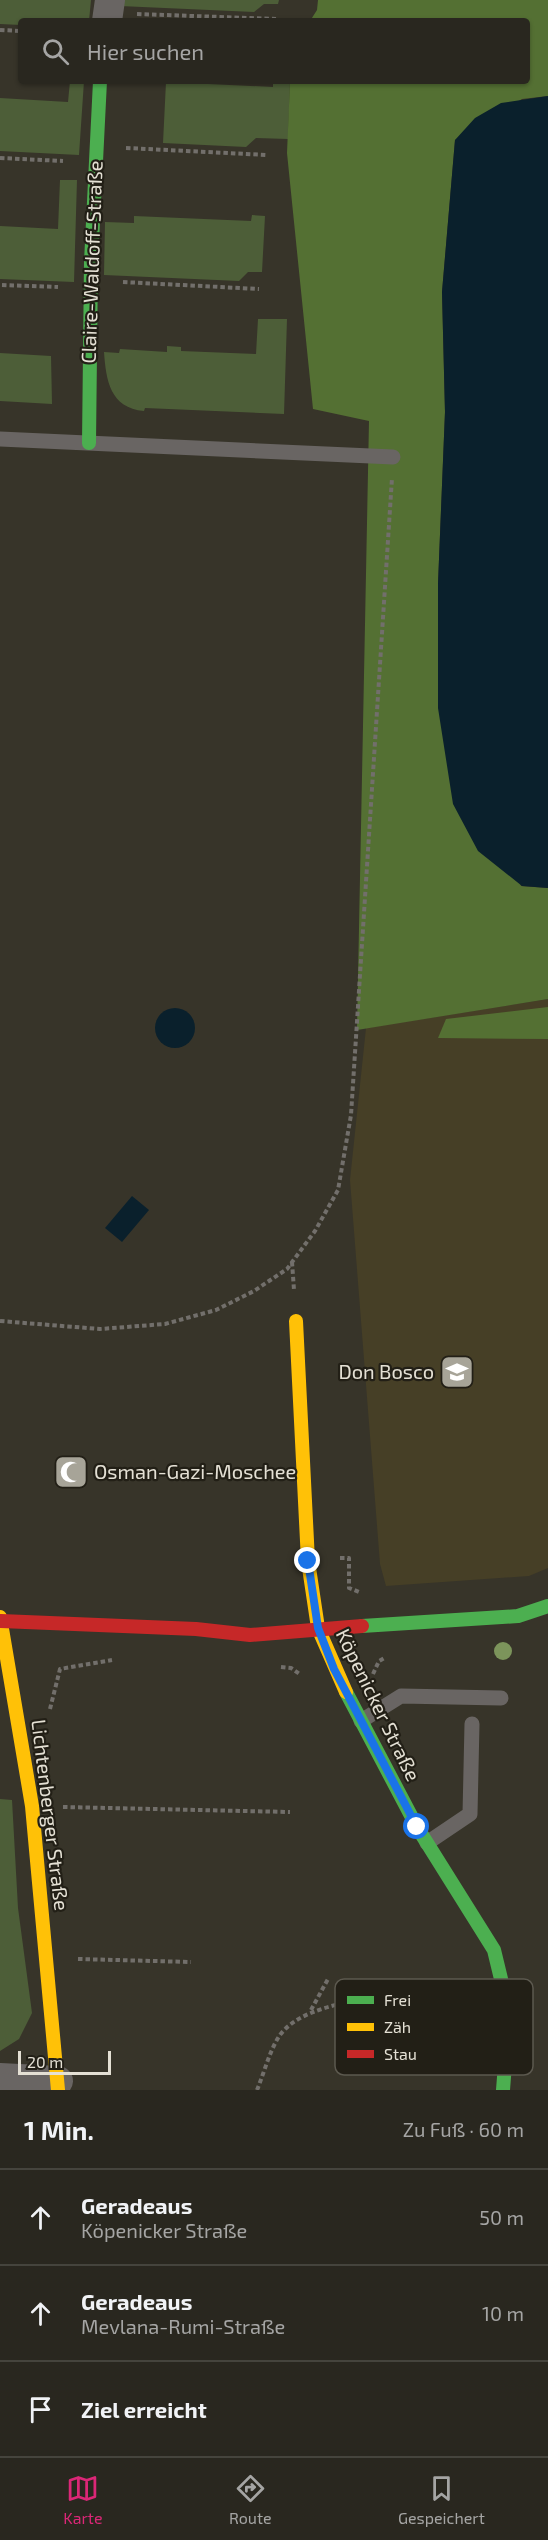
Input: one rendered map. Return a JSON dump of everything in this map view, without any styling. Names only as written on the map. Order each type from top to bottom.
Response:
[{"type":"street","name":"Claire-Waldoff-Straße","points":[[89,443],[89,284],[100,84]]},
{"type":"street","points":[[296,1321],[308,1561],[318,1628],[518,1616],[548,1606]]},
{"type":"street","name":"Köpenicker Straße","points":[[0,1619],[196,1629],[250,1635],[318,1628],[334,1669],[427,1843],[494,1950],[501,1979]]},
{"type":"street","name":"Lichtenberger Straße","points":[[0,1619],[32,1806],[58,2085]]},
{"type":"street","name":"Köpenicker Straße","points":[[503,2090],[504,2075]]},
{"type":"street","points":[[0,2078],[58,2085]]},
{"type":"lane","points":[[0,439],[393,457]]},
{"type":"lane","points":[[361,1721],[401,1696],[501,1698]]},
{"type":"lane","points":[[427,1843],[470,1814],[472,1724]]},
{"type":"path","points":[[109,11],[255,18]]},
{"type":"path","points":[[0,30],[18,31]]},
{"type":"path","points":[[95,147],[267,155]]},
{"type":"path","points":[[0,158],[94,162]]},
{"type":"path","points":[[2,285],[89,284],[259,289]]},
{"type":"path","points":[[0,1321],[100,1329],[165,1324],[216,1310],[254,1291],[287,1269],[315,1231],[338,1190],[351,1115],[393,457]]},
{"type":"path","points":[[49,1711],[60,1669],[121,1660]]},
{"type":"path","points":[[271,1666],[291,1668],[309,1680]]},
{"type":"path","points":[[60,1796],[62,1818]]},
{"type":"path","points":[[61,1806],[290,1812]]},
{"type":"path","points":[[47,1958],[191,1962]]},
{"type":"path","points":[[257,2090],[279,2037],[311,2011],[328,1979]]},
{"type":"path","points":[[311,2011],[335,2004]]},
{"type":"shaded area","name":"Don Bosco","points":[[548,999],[548,1568],[529,1576],[386,1586],[380,1564],[350,1180],[366,1028]]},
{"type":"green space","points":[[0,0],[91,0],[89,18],[18,18],[18,25],[0,24]]},
{"type":"green space","points":[[121,0],[279,0],[278,4],[264,4],[254,12],[120,6]]},
{"type":"green space","points":[[318,0],[548,0],[548,96],[522,99],[455,140],[442,292],[445,412],[438,584],[521,886],[548,888],[548,999],[357,1030],[369,421],[313,409],[287,153],[290,84],[530,84],[530,18],[312,18],[317,10]]},
{"type":"green space","points":[[70,84],[84,84],[79,155],[0,151],[0,98],[68,102]]},
{"type":"green space","points":[[166,84],[273,87],[273,84],[290,84],[288,139],[256,138],[246,147],[163,143]]},
{"type":"green space","points":[[60,180],[77,180],[74,282],[0,279],[0,226],[58,229]]},
{"type":"green space","points":[[252,215],[265,216],[262,272],[248,272],[239,281],[104,275],[105,222],[134,223],[134,216],[251,221]]},
{"type":"green space","points":[[258,319],[287,319],[284,414],[145,408],[144,411],[124,404],[112,391],[106,373],[104,352],[119,353],[120,349],[167,352],[167,346],[181,347],[181,351],[256,354]]},
{"type":"green space","points":[[0,353],[51,356],[52,404],[0,401]]},
{"type":"green space","points":[[548,1007],[548,1039],[438,1038],[446,1019]]},
{"type":"green space","points":[[0,1799],[12,1800],[18,1908],[32,2013],[19,2039],[0,2051]]},
{"type":"water","points":[[548,96],[548,888],[522,886],[478,851],[453,804],[438,708],[438,584],[445,412],[442,292],[455,140],[475,118],[501,103]]},
{"type":"water","points":[[175,1008],[189,1014],[195,1028],[189,1042],[175,1048],[161,1042],[155,1028],[161,1014]]},
{"type":"water","points":[[132,1196],[149,1210],[122,1242],[105,1228]]},
{"type":"traffic: fast","points":[[89,443],[91,262],[100,84]]},
{"type":"traffic: fast","points":[[362,1626],[518,1616],[548,1606]]},
{"type":"traffic: fast","points":[[346,1692],[417,1827],[494,1950],[501,1979]]},
{"type":"traffic: fast","points":[[503,2090],[504,2075]]},
{"type":"traffic: slow","points":[[296,1321],[308,1561],[318,1628],[346,1692]]},
{"type":"traffic: slow","points":[[0,1617],[32,1806],[58,2090]]},
{"type":"traffic: jam","points":[[1,1621],[196,1629],[250,1635],[362,1626]]},
{"type":"place","name":"Don Bosco","points":[[457,1372]]},
{"type":"place","name":"Osman-Gazi-Moschee","points":[[71,1472]]},
{"type":"route","points":[[308,1561],[318,1628],[334,1669],[417,1827]]}]
